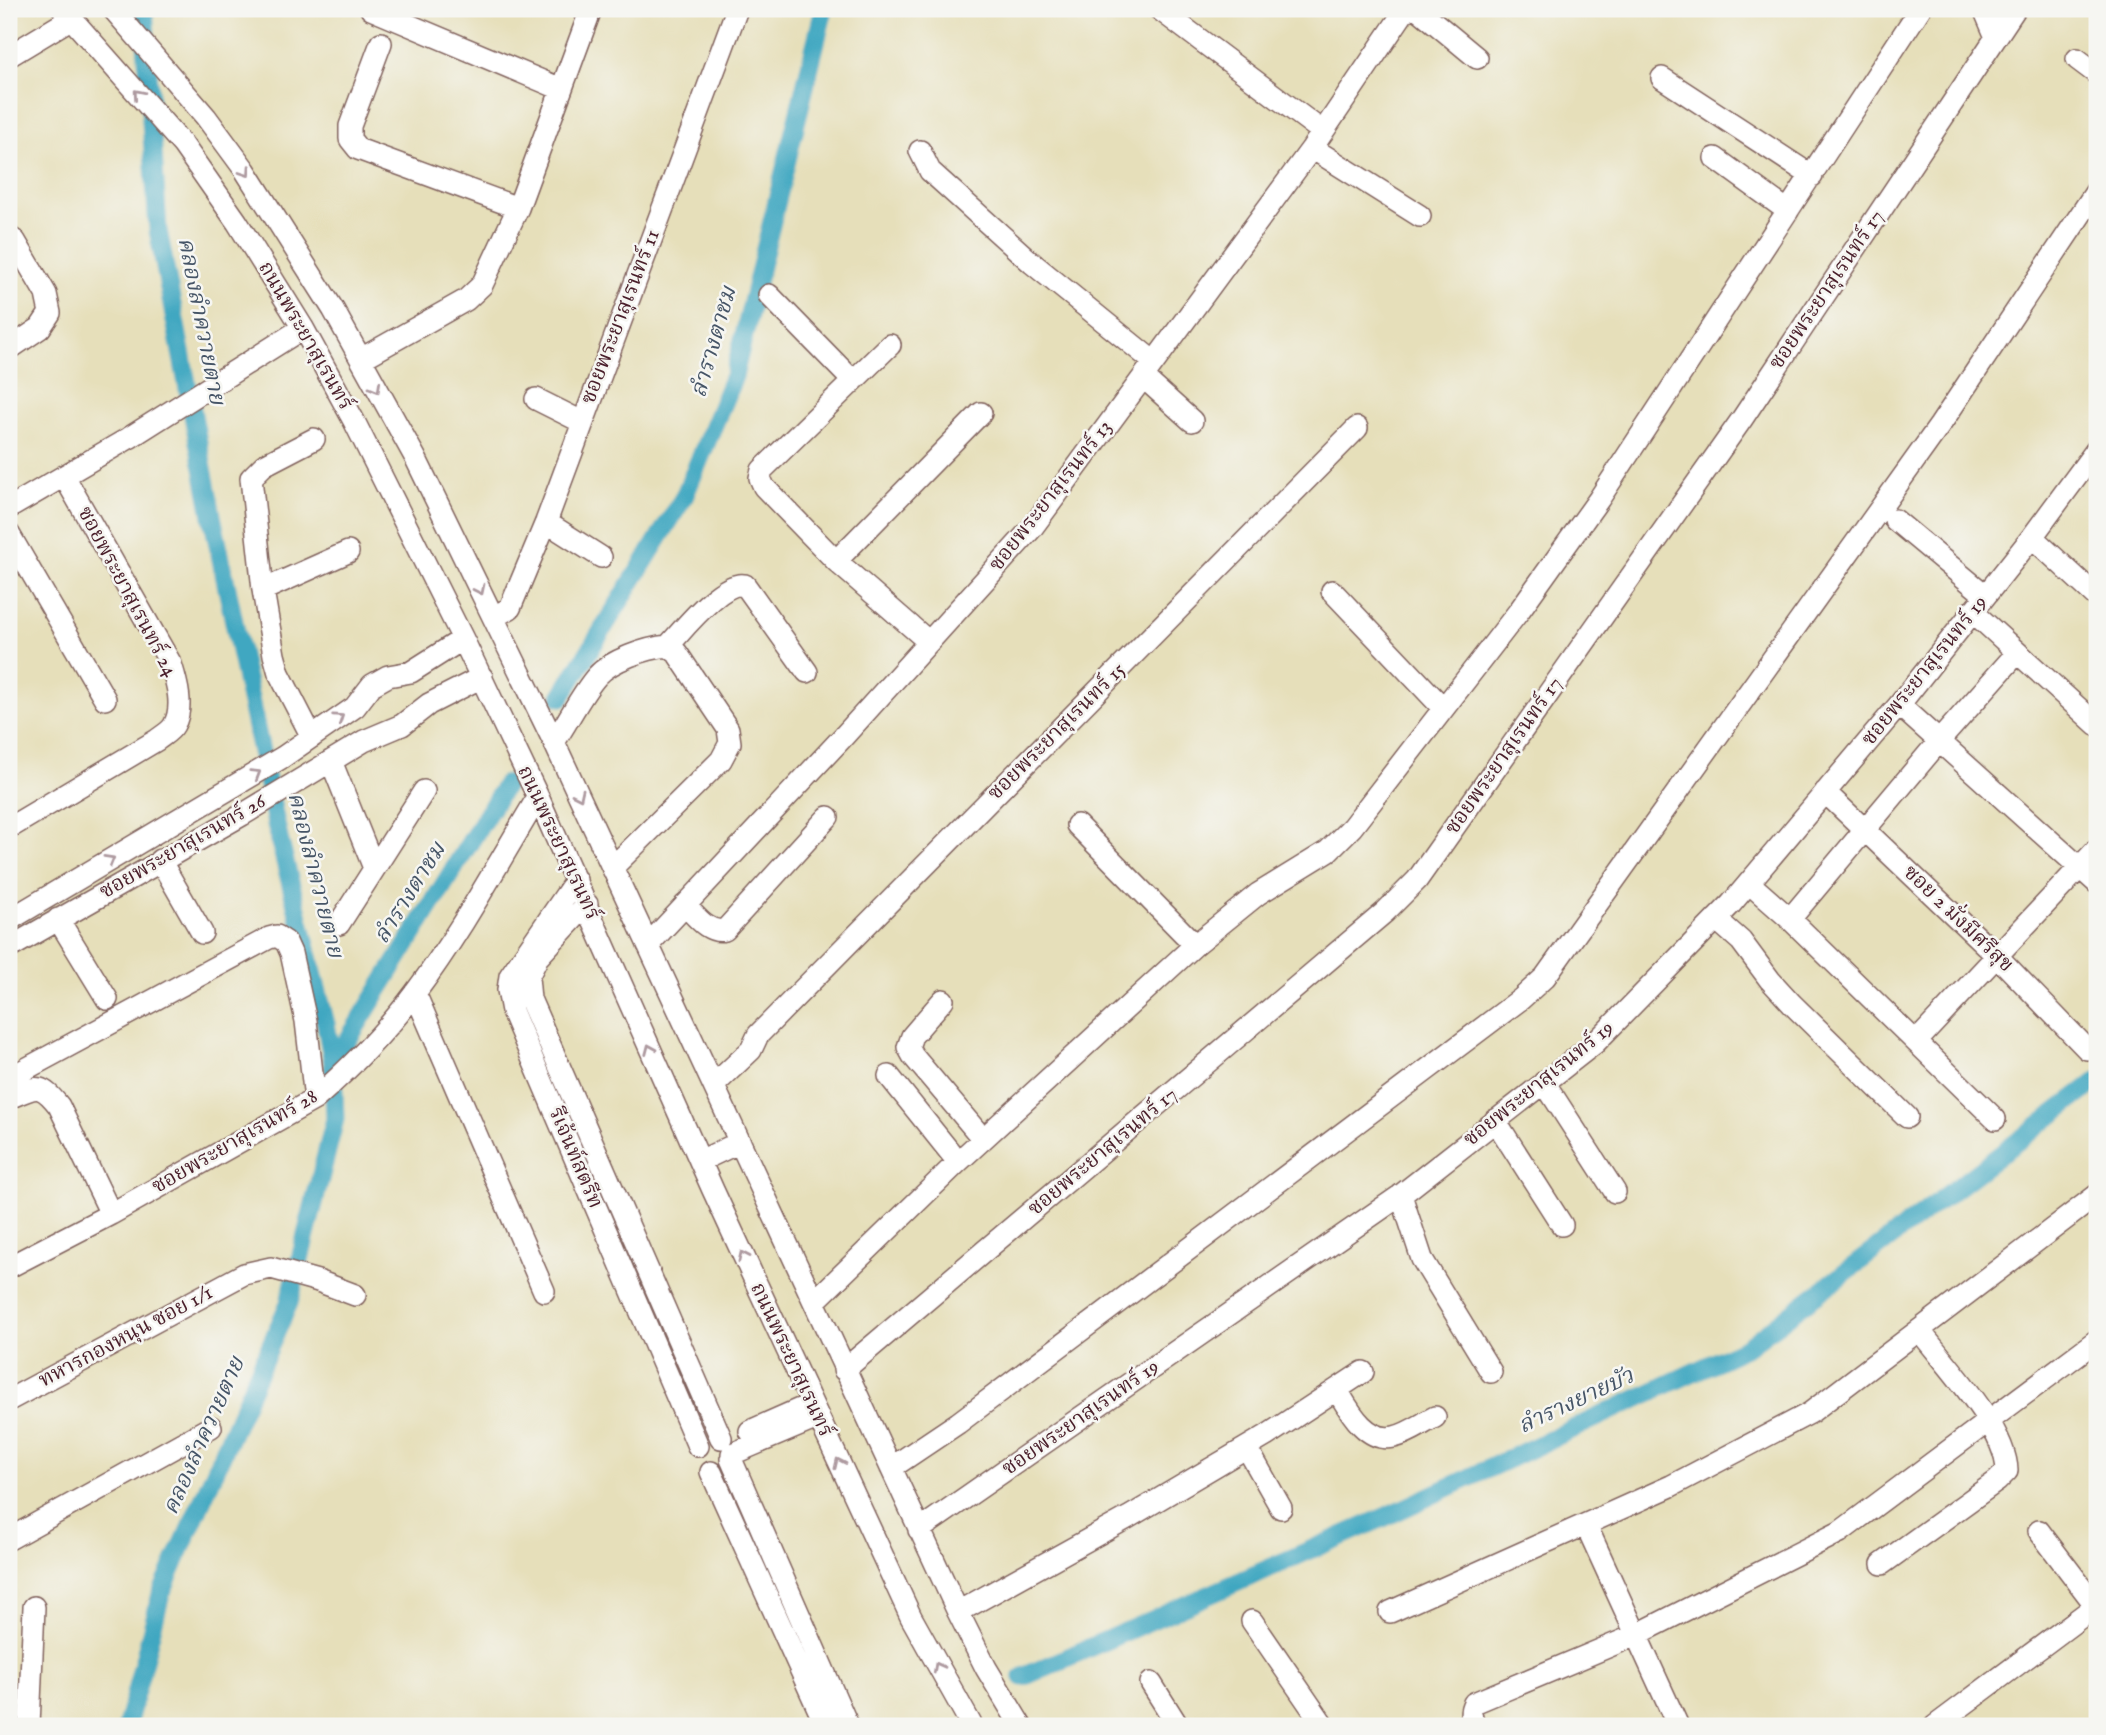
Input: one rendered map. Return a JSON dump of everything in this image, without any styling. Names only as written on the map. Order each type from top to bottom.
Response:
[{"type":"street","name":"ถนนพระยาสุเรนทร์","points":[[113,9],[206,117],[245,170],[333,309],[415,457],[613,867],[919,1531],[986,1668],[1021,1726]]},
{"type":"street","points":[[371,9],[561,89]]},
{"type":"street","points":[[360,359],[466,300],[482,285],[518,208],[591,9]]},
{"type":"street","name":"ซอยพระยาสุเรนทร์ 11","points":[[494,617],[510,608],[545,522],[737,9]]},
{"type":"street","points":[[1158,9],[1317,140],[1420,216]]},
{"type":"street","name":"ซอยพระยาสุเรนทร์ 13","points":[[648,945],[1032,528],[1317,140],[1406,9]]},
{"type":"street","points":[[1418,9],[1477,58]]},
{"type":"street","points":[[814,1302],[958,1162],[1195,945],[1258,894],[1328,851],[1352,827],[1519,611],[1599,499],[1920,9]]},
{"type":"street","points":[[1984,9],[1996,37]]},
{"type":"street","name":"ซอยพระยาสุเรนทร์ 17","points":[[844,1370],[1385,912],[1417,880],[1742,419],[2015,9]]},
{"type":"street","name":"ถนนพระยาสุเรนทร์","points":[[72,17],[183,145],[237,222],[303,328],[354,421],[482,677],[538,797],[700,1161],[911,1617],[972,1726]]},
{"type":"street","points":[[9,56],[72,17]]},
{"type":"street","points":[[381,43],[350,126],[350,139],[358,149],[518,208]]},
{"type":"street","points":[[2077,60],[2097,74]]},
{"type":"street","points":[[1661,78],[1812,176]]},
{"type":"street","points":[[920,151],[930,171],[1148,370],[1192,421]]},
{"type":"street","points":[[1714,158],[1788,211]]},
{"type":"street","points":[[891,1468],[958,1423],[1521,999],[1545,977],[1940,425],[2097,190]]},
{"type":"street","points":[[9,237],[15,241],[46,294],[50,313],[40,328],[9,349]]},
{"type":"street","points":[[769,295],[853,381]]},
{"type":"street","points":[[9,508],[129,438],[303,328]]},
{"type":"street","points":[[890,345],[762,470],[760,478],[764,486],[836,561],[929,642]]},
{"type":"street","points":[[536,399],[582,422]]},
{"type":"street","points":[[836,561],[981,413]]},
{"type":"street","name":"ซอยพระยาสุเรนทร์ 15","points":[[710,1078],[751,1050],[758,1035],[1357,428]]},
{"type":"street","points":[[312,737],[279,673],[263,590],[251,478],[264,465],[314,439]]},
{"type":"street","name":"ซอยพระยาสุเรนทร์ 19","points":[[919,1531],[1401,1195],[1595,1043],[1749,883],[1899,705],[2093,464]]},
{"type":"street","name":"ซอยพระยาสุเรนทร์ 24","points":[[9,828],[157,740],[174,727],[180,707],[177,681],[171,664],[64,475]]},
{"type":"street","points":[[1895,520],[1979,603],[2017,653],[2097,725]]},
{"type":"street","points":[[545,522],[601,557]]},
{"type":"street","points":[[9,534],[105,699]]},
{"type":"street","points":[[2032,537],[2097,597]]},
{"type":"street","points":[[263,590],[348,552]]},
{"type":"street","points":[[668,646],[708,604],[725,589],[737,583],[745,585],[807,672]]},
{"type":"street","points":[[1332,591],[1443,708]]},
{"type":"street","name":"ซอยพระยาสุเรนทร์ 26","points":[[9,920],[283,757],[355,707],[372,685],[388,676],[411,672],[463,639]]},
{"type":"street","points":[[554,742],[597,676],[609,667],[653,647],[668,646],[677,653],[728,729],[730,743],[721,760],[613,867]]},
{"type":"street","points":[[1790,919],[2017,653]]},
{"type":"street","points":[[411,672],[429,704]]},
{"type":"street","name":"ซอยพระยาสุเรนทร์ 26","points":[[9,948],[242,815],[364,741],[411,721],[429,704],[482,677]]},
{"type":"street","points":[[1899,705],[2097,883]]},
{"type":"street","points":[[331,761],[374,868]]},
{"type":"street","points":[[339,924],[424,791]]},
{"type":"street","name":"ซอย 2 มั่งมีศรีสุข","points":[[1825,792],[1997,956],[2087,1049]]},
{"type":"street","name":"ซอยพระยาสุเรนทร์ 28","points":[[9,1267],[111,1214],[319,1096],[352,1066],[415,993],[474,903],[538,797]]},
{"type":"street","points":[[685,905],[708,928],[718,932],[725,930],[828,817]]},
{"type":"street","points":[[1077,825],[1195,945]]},
{"type":"street","points":[[1917,1041],[2097,849]]},
{"type":"street","points":[[160,860],[202,933]]},
{"type":"street","name":"รีเจ้นท์สตรีท","points":[[576,880],[510,976],[508,990],[512,1011],[698,1446],[698,1462],[701,1467],[711,1472],[826,1726]]},
{"type":"street","points":[[74,881],[90,901]]},
{"type":"street","points":[[1749,883],[1790,919],[1996,1119]]},
{"type":"street","name":"รีเจ้นท์สตรีท","points":[[587,904],[538,957],[528,977],[530,999],[848,1726]]},
{"type":"street","points":[[58,919],[107,999]]},
{"type":"street","points":[[1716,919],[1741,941],[1792,1004],[1907,1117]]},
{"type":"street","points":[[9,1078],[268,937],[277,936],[286,942],[291,953],[319,1096]]},
{"type":"street","points":[[415,993],[544,1291]]},
{"type":"street","points":[[943,1000],[912,1036],[908,1047],[983,1139]]},
{"type":"street","points":[[889,1076],[958,1162]]},
{"type":"street","points":[[1544,1082],[1615,1192]]},
{"type":"street","points":[[9,1098],[38,1087],[47,1090],[58,1106],[111,1214]]},
{"type":"street","points":[[1494,1120],[1562,1225]]},
{"type":"street","points":[[700,1161],[740,1142]]},
{"type":"street","points":[[1401,1195],[1422,1259],[1491,1372]]},
{"type":"street","points":[[1390,1612],[1671,1486],[1789,1426],[1920,1331],[2097,1195]]},
{"type":"street","name":"ทหารกองหนุน ซอย 1/1","points":[[9,1400],[244,1274],[271,1268],[355,1295]]},
{"type":"street","points":[[1882,1564],[1997,1482],[2007,1471],[2006,1457],[1989,1422],[1920,1331]]},
{"type":"street","points":[[1476,1726],[1471,1717],[1474,1703],[1636,1634],[1840,1532],[2097,1340]]},
{"type":"street","points":[[958,1612],[1247,1448],[1363,1372]]},
{"type":"street","points":[[1337,1390],[1353,1417],[1367,1430],[1382,1437],[1396,1437],[1436,1417]]},
{"type":"street","points":[[698,1446],[706,1438],[727,1448],[814,1411]]},
{"type":"street","points":[[9,1539],[211,1427]]},
{"type":"street","points":[[711,1472],[726,1468],[727,1448]]},
{"type":"street","points":[[1247,1448],[1281,1508]]},
{"type":"street","points":[[1586,1525],[1678,1726]]},
{"type":"street","points":[[1935,1726],[2097,1605],[2039,1531]]},
{"type":"street","points":[[29,1726],[34,1607]]},
{"type":"street","points":[[1252,1621],[1324,1726]]},
{"type":"street","points":[[1151,1683],[1178,1726]]},
{"type":"waterway","name":"คลองลำควายตาย","points":[[127,1726],[161,1594],[289,1303],[335,1119],[333,1064],[326,1024],[279,838],[213,521],[158,230],[144,9]]},
{"type":"waterway","name":"ลำรางตาชม","points":[[561,697],[684,497],[734,376],[824,9]]},
{"type":"waterway","name":"ลำรางตาชม","points":[[333,1064],[506,784]]},
{"type":"waterway","name":"ลำรางยายบัว","points":[[1023,1677],[1394,1513],[1747,1347],[2097,1081]]}]
